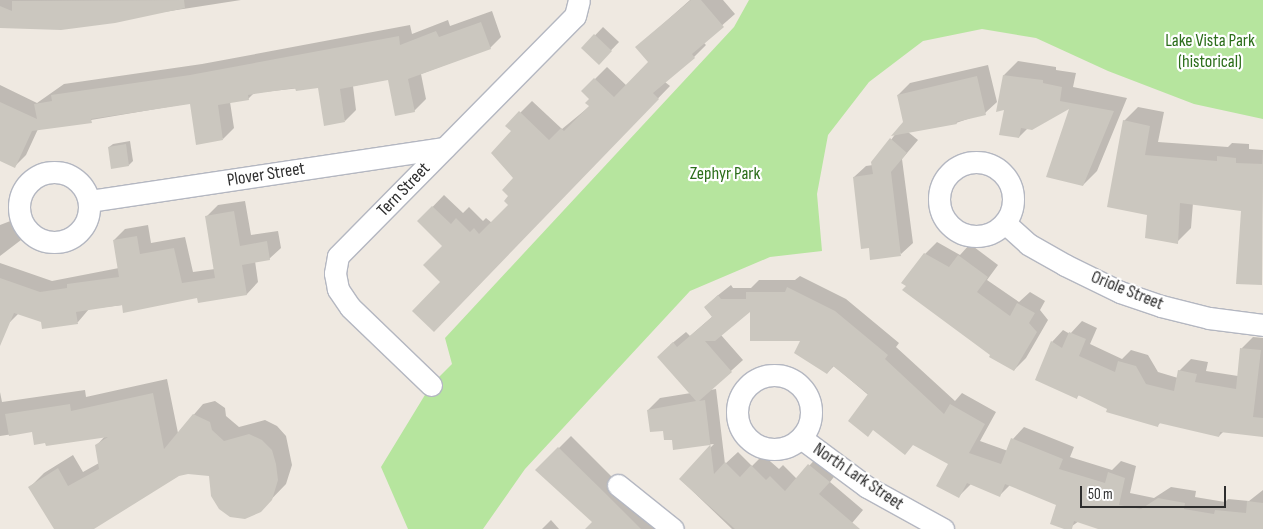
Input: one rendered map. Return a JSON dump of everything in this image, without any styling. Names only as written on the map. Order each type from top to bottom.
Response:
[{"type":"street","name":"Tern Street","points":[[431,386],[350,307],[338,289],[335,273],[338,256],[575,16],[579,0]]},
{"type":"street","name":"Plover Street","points":[[89,201],[444,148]]},
{"type":"street","name":"Oriole Street","points":[[1005,223],[1028,244],[1120,292],[1161,306],[1209,318],[1263,324]]},
{"type":"street","name":"North Lark Street","points":[[800,438],[867,487],[943,529]]},
{"type":"street","points":[[618,485],[672,529]]},
{"type":"green space","name":"Zephyr Park","points":[[749,0],[1263,0],[1263,119],[1194,104],[1108,71],[1036,38],[982,29],[923,41],[869,82],[828,135],[817,194],[822,251],[770,257],[690,291],[525,469],[483,529],[408,529],[381,467],[431,385],[452,364],[445,338],[734,27]]},
{"type":"building","points":[[184,0],[185,8],[115,23],[61,30],[0,28],[0,6],[12,11],[12,1]]},
{"type":"building","points":[[691,0],[701,0],[724,27],[692,54],[695,58],[653,93],[659,99],[434,332],[412,311],[440,282],[423,265],[442,246],[417,221],[432,206],[451,224],[456,218],[470,232],[474,228],[479,234],[508,205],[504,201],[508,196],[502,190],[513,178],[491,153],[511,131],[505,126],[519,111],[549,140],[561,128],[564,131],[589,106],[585,103],[589,99],[581,91],[594,78],[614,97],[648,62],[635,47]]},
{"type":"building","points":[[481,22],[491,49],[408,79],[415,112],[395,116],[388,80],[340,89],[345,122],[324,126],[318,88],[296,91],[295,88],[248,95],[249,100],[218,105],[223,140],[196,145],[190,104],[91,119],[92,123],[32,131],[15,168],[0,161],[0,102],[37,119],[34,104],[52,101],[51,95],[190,75],[399,36],[400,45],[436,31],[439,37]]},
{"type":"building","points":[[594,34],[612,51],[599,65],[581,48]]},
{"type":"building","points":[[1003,75],[1043,80],[1043,83],[1062,87],[1060,101],[1114,111],[1083,186],[1046,177],[1069,109],[1032,130],[1021,128],[1019,138],[999,135],[1004,110],[996,112]]},
{"type":"building","points":[[977,76],[986,115],[956,122],[957,124],[891,136],[903,122],[897,95]]},
{"type":"building","points":[[1123,120],[1150,126],[1145,155],[1217,161],[1217,156],[1236,158],[1236,163],[1263,164],[1262,285],[1236,284],[1241,211],[1180,203],[1178,244],[1145,238],[1147,215],[1107,207]]},
{"type":"building","points":[[890,138],[907,153],[891,172],[901,256],[870,260],[869,248],[861,249],[853,177],[873,174],[871,162]]},
{"type":"building","points":[[126,144],[129,166],[111,169],[108,147]]},
{"type":"building","points":[[234,211],[240,246],[267,241],[270,260],[242,265],[247,295],[198,303],[197,298],[123,313],[122,305],[76,312],[78,324],[42,329],[41,322],[14,313],[0,346],[0,278],[40,292],[67,288],[67,284],[119,277],[113,240],[137,236],[140,254],[174,248],[182,283],[215,278],[205,216]]},
{"type":"building","points":[[924,253],[949,267],[958,255],[988,277],[977,292],[1010,316],[1017,303],[1035,313],[1029,323],[1037,332],[1014,371],[989,357],[990,355],[902,290],[906,286],[901,283]]},
{"type":"building","points":[[787,287],[835,311],[888,355],[885,359],[944,414],[950,404],[985,424],[969,453],[1001,464],[1011,438],[1063,459],[1059,469],[1105,483],[1108,472],[1125,478],[1119,505],[1141,509],[1158,498],[1185,503],[1184,509],[1214,514],[1215,510],[1246,513],[1247,501],[1263,503],[1263,529],[1098,529],[1074,521],[1072,529],[1064,529],[1050,524],[1056,505],[1005,484],[1000,497],[967,483],[959,498],[936,486],[948,464],[913,445],[905,455],[873,430],[868,437],[848,421],[868,394],[833,366],[827,374],[794,353],[800,341],[750,341],[750,312],[715,341],[705,341],[732,372],[699,401],[705,400],[714,474],[725,462],[740,477],[751,465],[766,480],[770,476],[785,491],[808,464],[830,482],[819,494],[860,529],[735,529],[679,479],[710,445],[673,450],[672,440],[664,440],[663,431],[650,432],[647,410],[696,401],[657,357],[673,342],[677,347],[712,317],[704,307],[718,295],[721,299],[746,299],[746,292],[785,292]]},
{"type":"building","points":[[1069,332],[1086,339],[1079,356],[1115,372],[1118,361],[1136,366],[1146,384],[1174,391],[1178,370],[1197,374],[1195,382],[1236,389],[1240,348],[1261,350],[1253,417],[1263,418],[1263,437],[1220,432],[1219,437],[1159,423],[1158,427],[1106,412],[1107,409],[1078,395],[1077,399],[1035,380],[1051,341],[1062,348]]},
{"type":"building","points":[[153,393],[164,449],[193,414],[210,422],[212,430],[224,441],[249,434],[262,440],[272,450],[276,464],[278,480],[272,500],[261,512],[245,519],[230,517],[219,509],[211,496],[209,476],[188,474],[179,476],[94,529],[54,529],[28,487],[58,468],[68,486],[99,469],[95,445],[108,437],[46,446],[45,443],[34,445],[32,432],[9,436],[5,414],[70,404],[71,411]]},
{"type":"building","points":[[558,447],[641,529],[585,529],[592,522],[535,470]]},
{"type":"park label","name":"Lake Vista Park (historical)","points":[[1210,52]]}]
